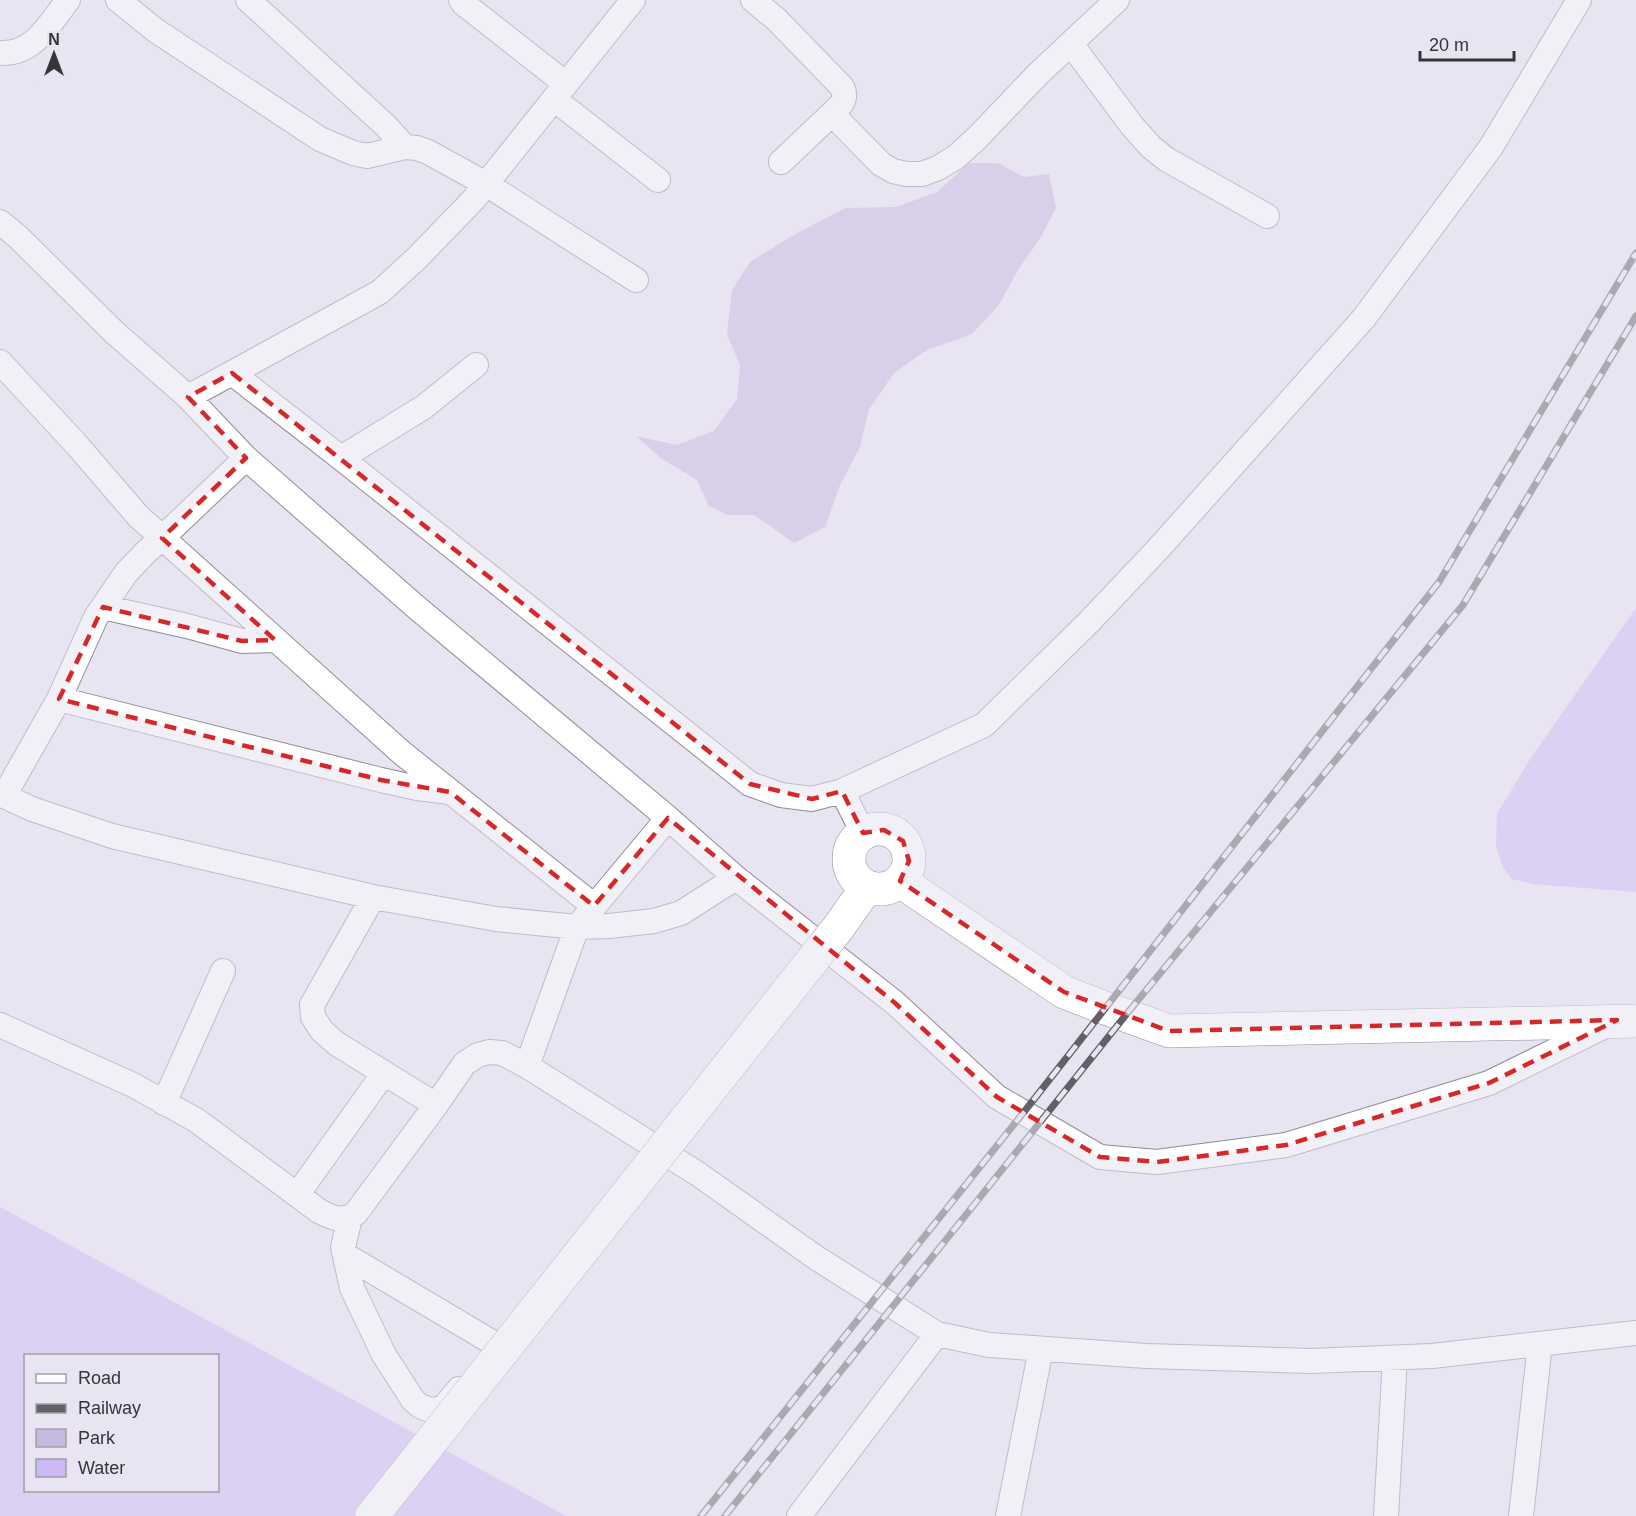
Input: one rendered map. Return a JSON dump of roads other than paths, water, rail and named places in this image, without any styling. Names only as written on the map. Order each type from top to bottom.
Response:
[{"type":"street","points":[[0,53],[20,50],[38,40],[68,0]]},
{"type":"street","points":[[118,0],[155,30],[320,139],[366,156],[405,147],[428,152],[486,184],[636,280]]},
{"type":"street","points":[[248,0],[385,125],[405,147]]},
{"type":"street","points":[[461,0],[658,180]]},
{"type":"street","points":[[188,397],[380,292],[474,199],[633,0]]},
{"type":"street","points":[[753,0],[776,19],[842,87],[845,97],[832,114],[781,162]]},
{"type":"street","points":[[832,114],[880,164],[893,171],[922,174],[938,168],[956,157],[977,138],[1016,96],[1117,0]]},
{"type":"street","points":[[232,373],[750,784],[781,795],[812,799],[842,791],[984,725],[1088,623],[1159,548],[1364,318],[1491,147],[1580,0]]},
{"type":"street","points":[[1071,44],[1150,147],[1166,159],[1267,216]]},
{"type":"street","points":[[2,229],[188,397],[246,458],[416,607],[668,818],[736,878],[895,1003],[997,1097],[1100,1157],[1157,1162],[1286,1145],[1489,1083],[1626,1021]]},
{"type":"street","points":[[0,362],[77,445],[138,516],[162,538],[402,753],[594,906]]},
{"type":"street","points":[[342,458],[424,407],[476,365]]},
{"type":"street","points":[[246,458],[126,573],[96,617],[59,699],[2,795],[32,809],[112,836],[373,897],[496,919],[577,927],[654,921],[681,914],[736,878]]},
{"type":"street","points":[[103,607],[242,641],[275,640]]},
{"type":"street","points":[[59,699],[381,780],[450,792]]},
{"type":"street","points":[[842,791],[863,833]]},
{"type":"street","points":[[526,1066],[577,927],[668,818]]},
{"type":"street","points":[[884,830],[895,833],[903,841],[908,850],[909,861],[900,881],[890,887],[879,889],[867,887],[856,880],[850,868],[849,855],[854,842],[863,833],[884,830]]},
{"type":"street","points":[[900,881],[1064,992],[1169,1031],[1626,1021]]},
{"type":"street","points":[[372,1516],[838,928],[867,887]]},
{"type":"street","points":[[373,897],[312,1005],[313,1017],[322,1031],[337,1044],[436,1105]]},
{"type":"street","points":[[165,1103],[224,971]]},
{"type":"street","points":[[0,1025],[133,1086],[196,1120],[319,1211],[335,1220],[350,1218],[356,1213],[465,1064],[478,1054],[502,1053],[698,1174],[818,1258],[937,1334],[989,1345],[1146,1356],[1311,1361],[1432,1356],[1636,1333]]},
{"type":"street","points":[[297,1195],[384,1073]]},
{"type":"street","points":[[350,1218],[343,1246],[352,1288],[384,1354],[413,1400],[430,1410],[443,1407],[655,1147]]},
{"type":"street","points":[[345,1255],[495,1344]]},
{"type":"street","points":[[799,1516],[937,1334]]},
{"type":"street","points":[[1521,1516],[1540,1344]]},
{"type":"street","points":[[1008,1516],[1041,1349]]},
{"type":"street","points":[[1386,1516],[1395,1358]]},
{"type":"water","points":[[1636,608],[1636,892],[1533,884],[1512,879],[1503,868],[1496,846],[1497,814],[1532,756]]},
{"type":"water","points":[[0,1207],[566,1516],[0,1516]]},
{"type":"railway","points":[[701,1516],[1035,1098],[1439,582],[1636,253]]},
{"type":"railway","points":[[725,1516],[1125,1016],[1463,605],[1636,316]]}]
